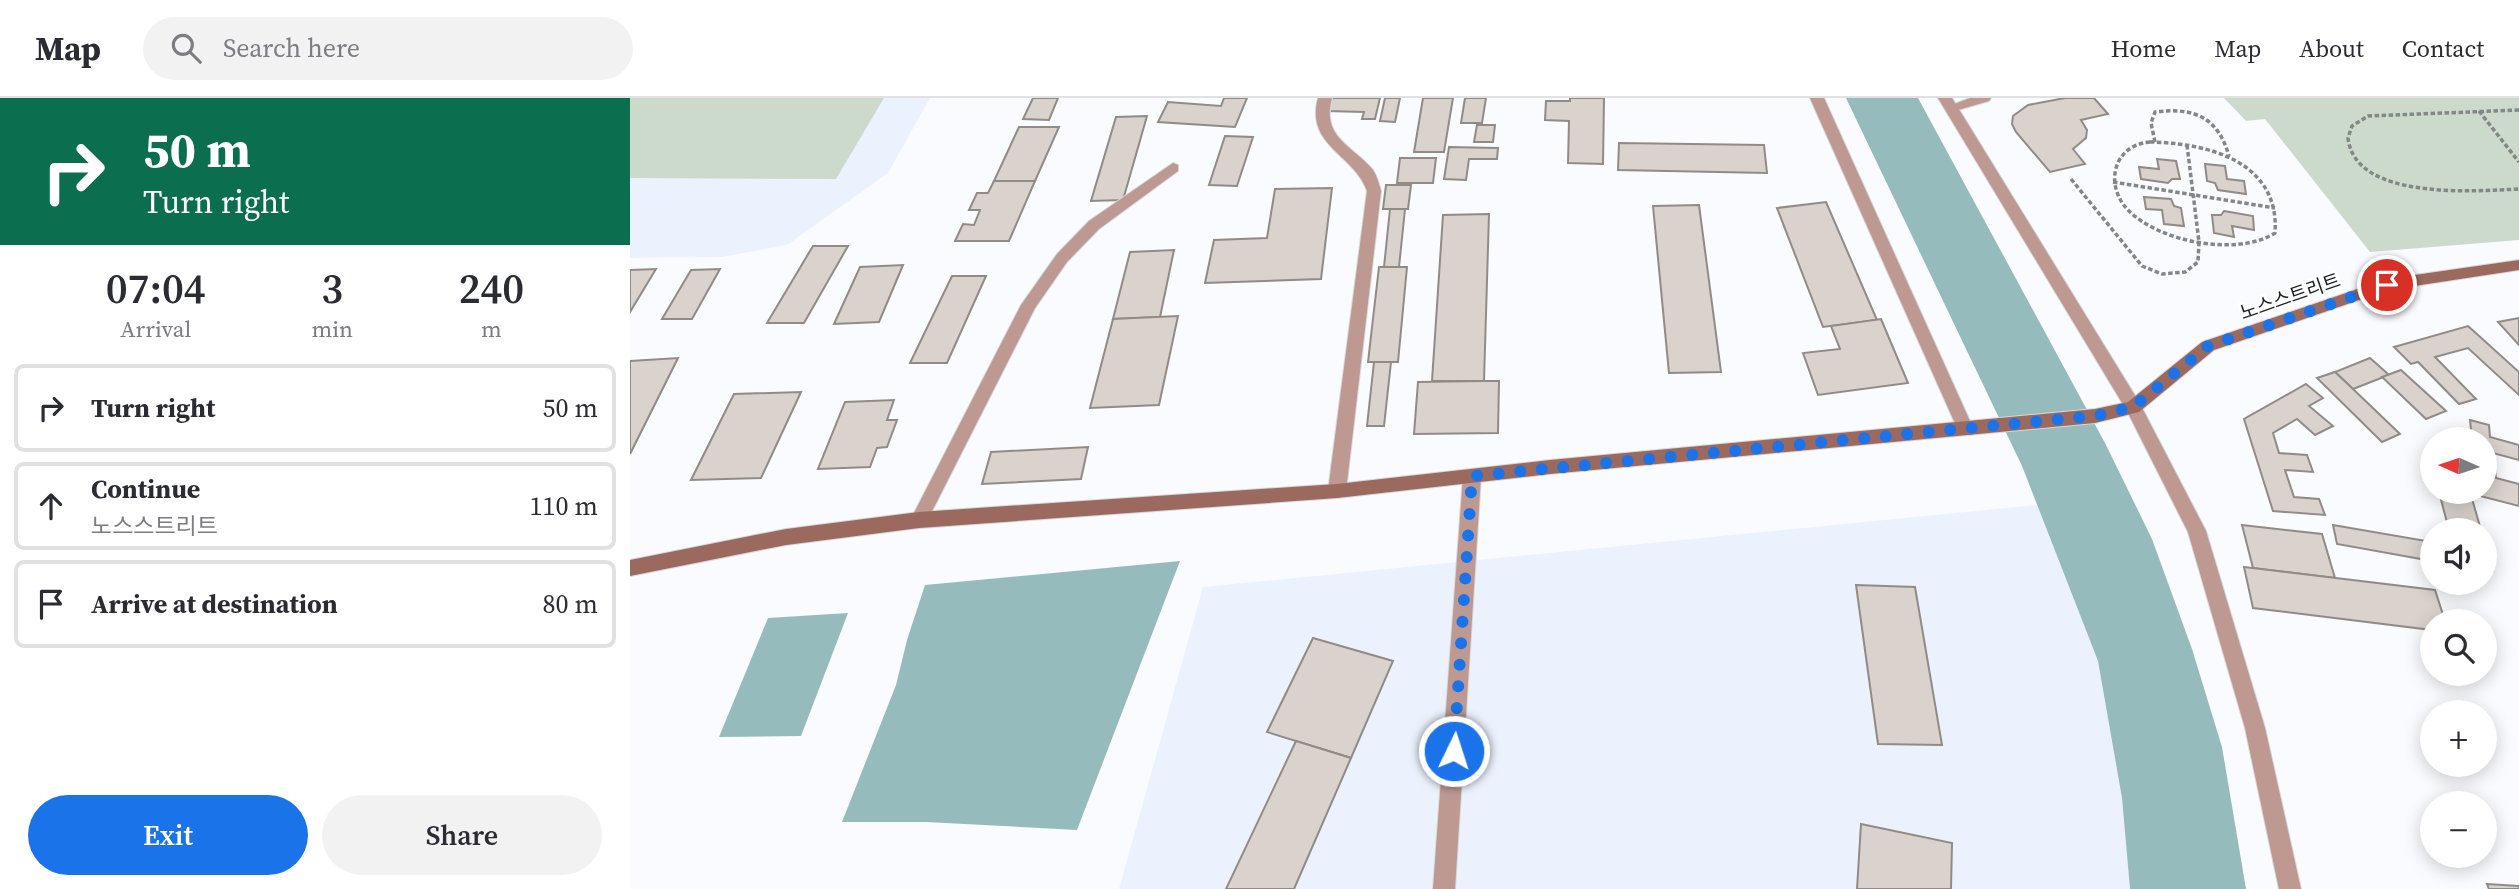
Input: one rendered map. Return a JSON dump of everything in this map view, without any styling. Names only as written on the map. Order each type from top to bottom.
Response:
[{"type":"main road","name":"노스스트리트","points":[[633,564],[786,537],[919,520],[1337,491],[2095,416],[2133,407],[2208,346],[2387,285],[2519,265]]},
{"type":"street","points":[[1325,98],[1321,113],[1330,139],[1368,174],[1374,191],[1337,491]]},
{"type":"street","points":[[1817,98],[1966,430]]},
{"type":"street","points":[[1984,98],[1948,103],[2133,407],[2197,531],[2255,728],[2290,889]]},
{"type":"street","points":[[919,520],[1028,305],[1062,258],[1094,225],[1173,168]]},
{"type":"street","points":[[1444,889],[1472,476]]},
{"type":"path","points":[[2155,142],[2150,128],[2155,112],[2175,110],[2212,122],[2222,135],[2229,156]]},
{"type":"path","points":[[2519,110],[2368,116],[2357,120],[2347,137],[2350,148],[2369,169],[2403,186],[2439,191],[2519,190]]},
{"type":"path","points":[[2479,111],[2519,162]]},
{"type":"path","points":[[2155,142],[2217,149],[2229,156],[2264,185],[2278,218],[2276,233],[2264,241],[2224,246],[2159,230],[2134,216],[2119,200],[2113,182],[2116,163],[2122,154],[2133,146],[2155,142]]},
{"type":"path","points":[[2071,179],[2142,266],[2162,274],[2185,272],[2198,262],[2199,242],[2187,145]]},
{"type":"path","points":[[2113,182],[2275,208]]},
{"type":"shaded area","points":[[630,98],[930,98],[888,173],[787,245],[722,257],[630,258]]},
{"type":"shaded area","points":[[2037,505],[2098,661],[2122,798],[2130,889],[1119,889],[1203,587]]},
{"type":"green space","points":[[630,98],[884,98],[836,179],[630,178]]},
{"type":"green space","points":[[2224,98],[2519,98],[2519,240],[2370,252],[2265,119],[2246,121]]},
{"type":"water","points":[[1846,98],[1918,98],[2105,443],[2152,539],[2192,649],[2222,747],[2246,889],[2130,889],[2122,798],[2098,661],[2022,466]]},
{"type":"water","points":[[1180,561],[1077,830],[926,822],[842,822],[896,685],[925,585]]},
{"type":"water","points":[[848,613],[801,736],[719,737],[768,618]]},
{"type":"building","points":[[1033,98],[1058,98],[1049,120],[1023,119]]},
{"type":"building","points":[[1224,98],[1247,98],[1235,127],[1158,122],[1168,102],[1221,106]]},
{"type":"building","points":[[1330,98],[1380,98],[1375,119],[1362,119],[1364,112],[1327,111]]},
{"type":"building","points":[[1385,98],[1400,98],[1395,122],[1380,121]]},
{"type":"building","points":[[1423,98],[1453,98],[1444,152],[1414,152]]},
{"type":"building","points":[[1465,98],[1486,98],[1482,123],[1461,123]]},
{"type":"building","points":[[1570,98],[1604,98],[1603,164],[1568,163],[1569,121],[1545,120],[1546,101],[1570,101]]},
{"type":"building","points":[[2065,98],[2094,98],[2108,114],[2081,120],[2087,130],[2086,138],[2073,149],[2085,164],[2050,172],[2016,132],[2012,124],[2013,116],[2028,105]]},
{"type":"building","points":[[1147,116],[1123,200],[1091,201],[1116,117]]},
{"type":"building","points":[[1477,125],[1495,125],[1493,142],[1474,142]]},
{"type":"building","points":[[1019,127],[1059,127],[1035,181],[994,181]]},
{"type":"building","points":[[1225,136],[1253,137],[1237,186],[1209,185]]},
{"type":"building","points":[[1619,143],[1764,145],[1767,173],[1618,170]]},
{"type":"building","points":[[1449,147],[1498,148],[1497,159],[1469,159],[1466,180],[1444,179]]},
{"type":"building","points":[[1400,158],[1436,158],[1433,183],[1397,183]]},
{"type":"building","points":[[2157,159],[2176,161],[2180,179],[2172,179],[2168,183],[2141,179],[2139,167],[2159,169]]},
{"type":"building","points":[[2205,164],[2225,166],[2227,179],[2244,181],[2246,194],[2218,190],[2215,183],[2207,181]]},
{"type":"building","points":[[994,181],[1035,181],[1009,241],[955,241],[963,224],[974,225],[980,210],[969,210],[977,193],[988,193]]},
{"type":"building","points":[[1386,185],[1411,185],[1408,209],[1383,209]]},
{"type":"building","points":[[1332,188],[1321,279],[1205,283],[1214,240],[1267,238],[1275,189]]},
{"type":"building","points":[[2144,197],[2171,199],[2174,206],[2181,208],[2184,226],[2164,224],[2162,210],[2146,209]]},
{"type":"building","points":[[1826,202],[1877,320],[1823,327],[1777,208]]},
{"type":"building","points":[[1699,205],[1721,372],[1669,373],[1653,206]]},
{"type":"building","points":[[1390,209],[1405,209],[1399,267],[1384,267]]},
{"type":"building","points":[[2224,211],[2253,216],[2254,230],[2232,226],[2234,237],[2214,233],[2212,215],[2221,215]]},
{"type":"building","points":[[1489,214],[1484,381],[1432,381],[1443,215]]},
{"type":"building","points":[[813,246],[848,246],[804,323],[767,323]]},
{"type":"building","points":[[1174,250],[1160,317],[1113,319],[1130,252]]},
{"type":"building","points":[[903,265],[879,322],[834,324],[860,267]]},
{"type":"building","points":[[1379,267],[1407,267],[1398,362],[1368,362]]},
{"type":"building","points":[[656,269],[630,312],[630,270]]},
{"type":"building","points":[[720,269],[692,319],[662,319],[691,270]]},
{"type":"building","points":[[952,276],[986,276],[947,363],[910,363]]},
{"type":"building","points":[[1178,316],[1159,405],[1090,408],[1113,319]]},
{"type":"building","points":[[2519,318],[2519,345],[2498,322]]},
{"type":"building","points":[[1881,319],[1908,383],[1818,395],[1803,353],[1840,349],[1831,326]]},
{"type":"building","points":[[2468,326],[2519,372],[2519,395],[2468,348],[2435,357],[2476,399],[2459,404],[2418,362],[2411,364],[2394,347]]},
{"type":"building","points":[[678,358],[630,454],[630,361]]},
{"type":"building","points":[[2370,358],[2389,375],[2353,389],[2335,372]]},
{"type":"building","points":[[1374,362],[1391,362],[1384,426],[1367,426]]},
{"type":"building","points":[[2401,370],[2446,411],[2426,419],[2382,377]]},
{"type":"building","points":[[2335,372],[2400,434],[2382,442],[2317,378]]},
{"type":"building","points":[[1499,381],[1498,433],[1414,434],[1418,382]]},
{"type":"building","points":[[2306,384],[2323,398],[2309,406],[2333,426],[2315,435],[2297,419],[2273,433],[2279,453],[2307,455],[2313,472],[2285,470],[2294,497],[2319,499],[2325,515],[2273,511],[2244,419]]},
{"type":"building","points":[[801,392],[761,478],[691,480],[734,394]]},
{"type":"building","points":[[894,400],[887,420],[897,420],[887,447],[877,448],[870,467],[818,469],[845,402]]},
{"type":"building","points":[[2470,420],[2489,427],[2471,427]]},
{"type":"building","points":[[2497,439],[2519,445],[2519,460],[2497,454]]},
{"type":"building","points":[[1088,447],[1081,479],[982,484],[991,452]]},
{"type":"building","points":[[2497,478],[2519,484],[2519,506],[2497,500]]},
{"type":"building","points":[[2442,504],[2473,504],[2478,518],[2446,518]]},
{"type":"building","points":[[2242,525],[2322,534],[2335,578],[2253,568]]},
{"type":"building","points":[[2333,525],[2420,540],[2420,559],[2337,544]]},
{"type":"building","points":[[2244,567],[2420,588],[2420,595],[2437,595],[2441,609],[2420,609],[2420,629],[2253,608]]},
{"type":"building","points":[[1856,585],[1915,587],[1942,745],[1878,744]]},
{"type":"building","points":[[1313,638],[1393,661],[1351,758],[1267,732]]},
{"type":"building","points":[[1296,741],[1351,758],[1294,889],[1226,889]]},
{"type":"building","points":[[1861,824],[1952,843],[1951,889],[1857,889]]},
{"type":"building","points":[[2487,884],[2519,886],[2519,889],[2489,889]]},
{"type":"route","points":[[1454,751],[1472,476],[2095,416],[2133,407],[2208,346],[2387,285]]}]
